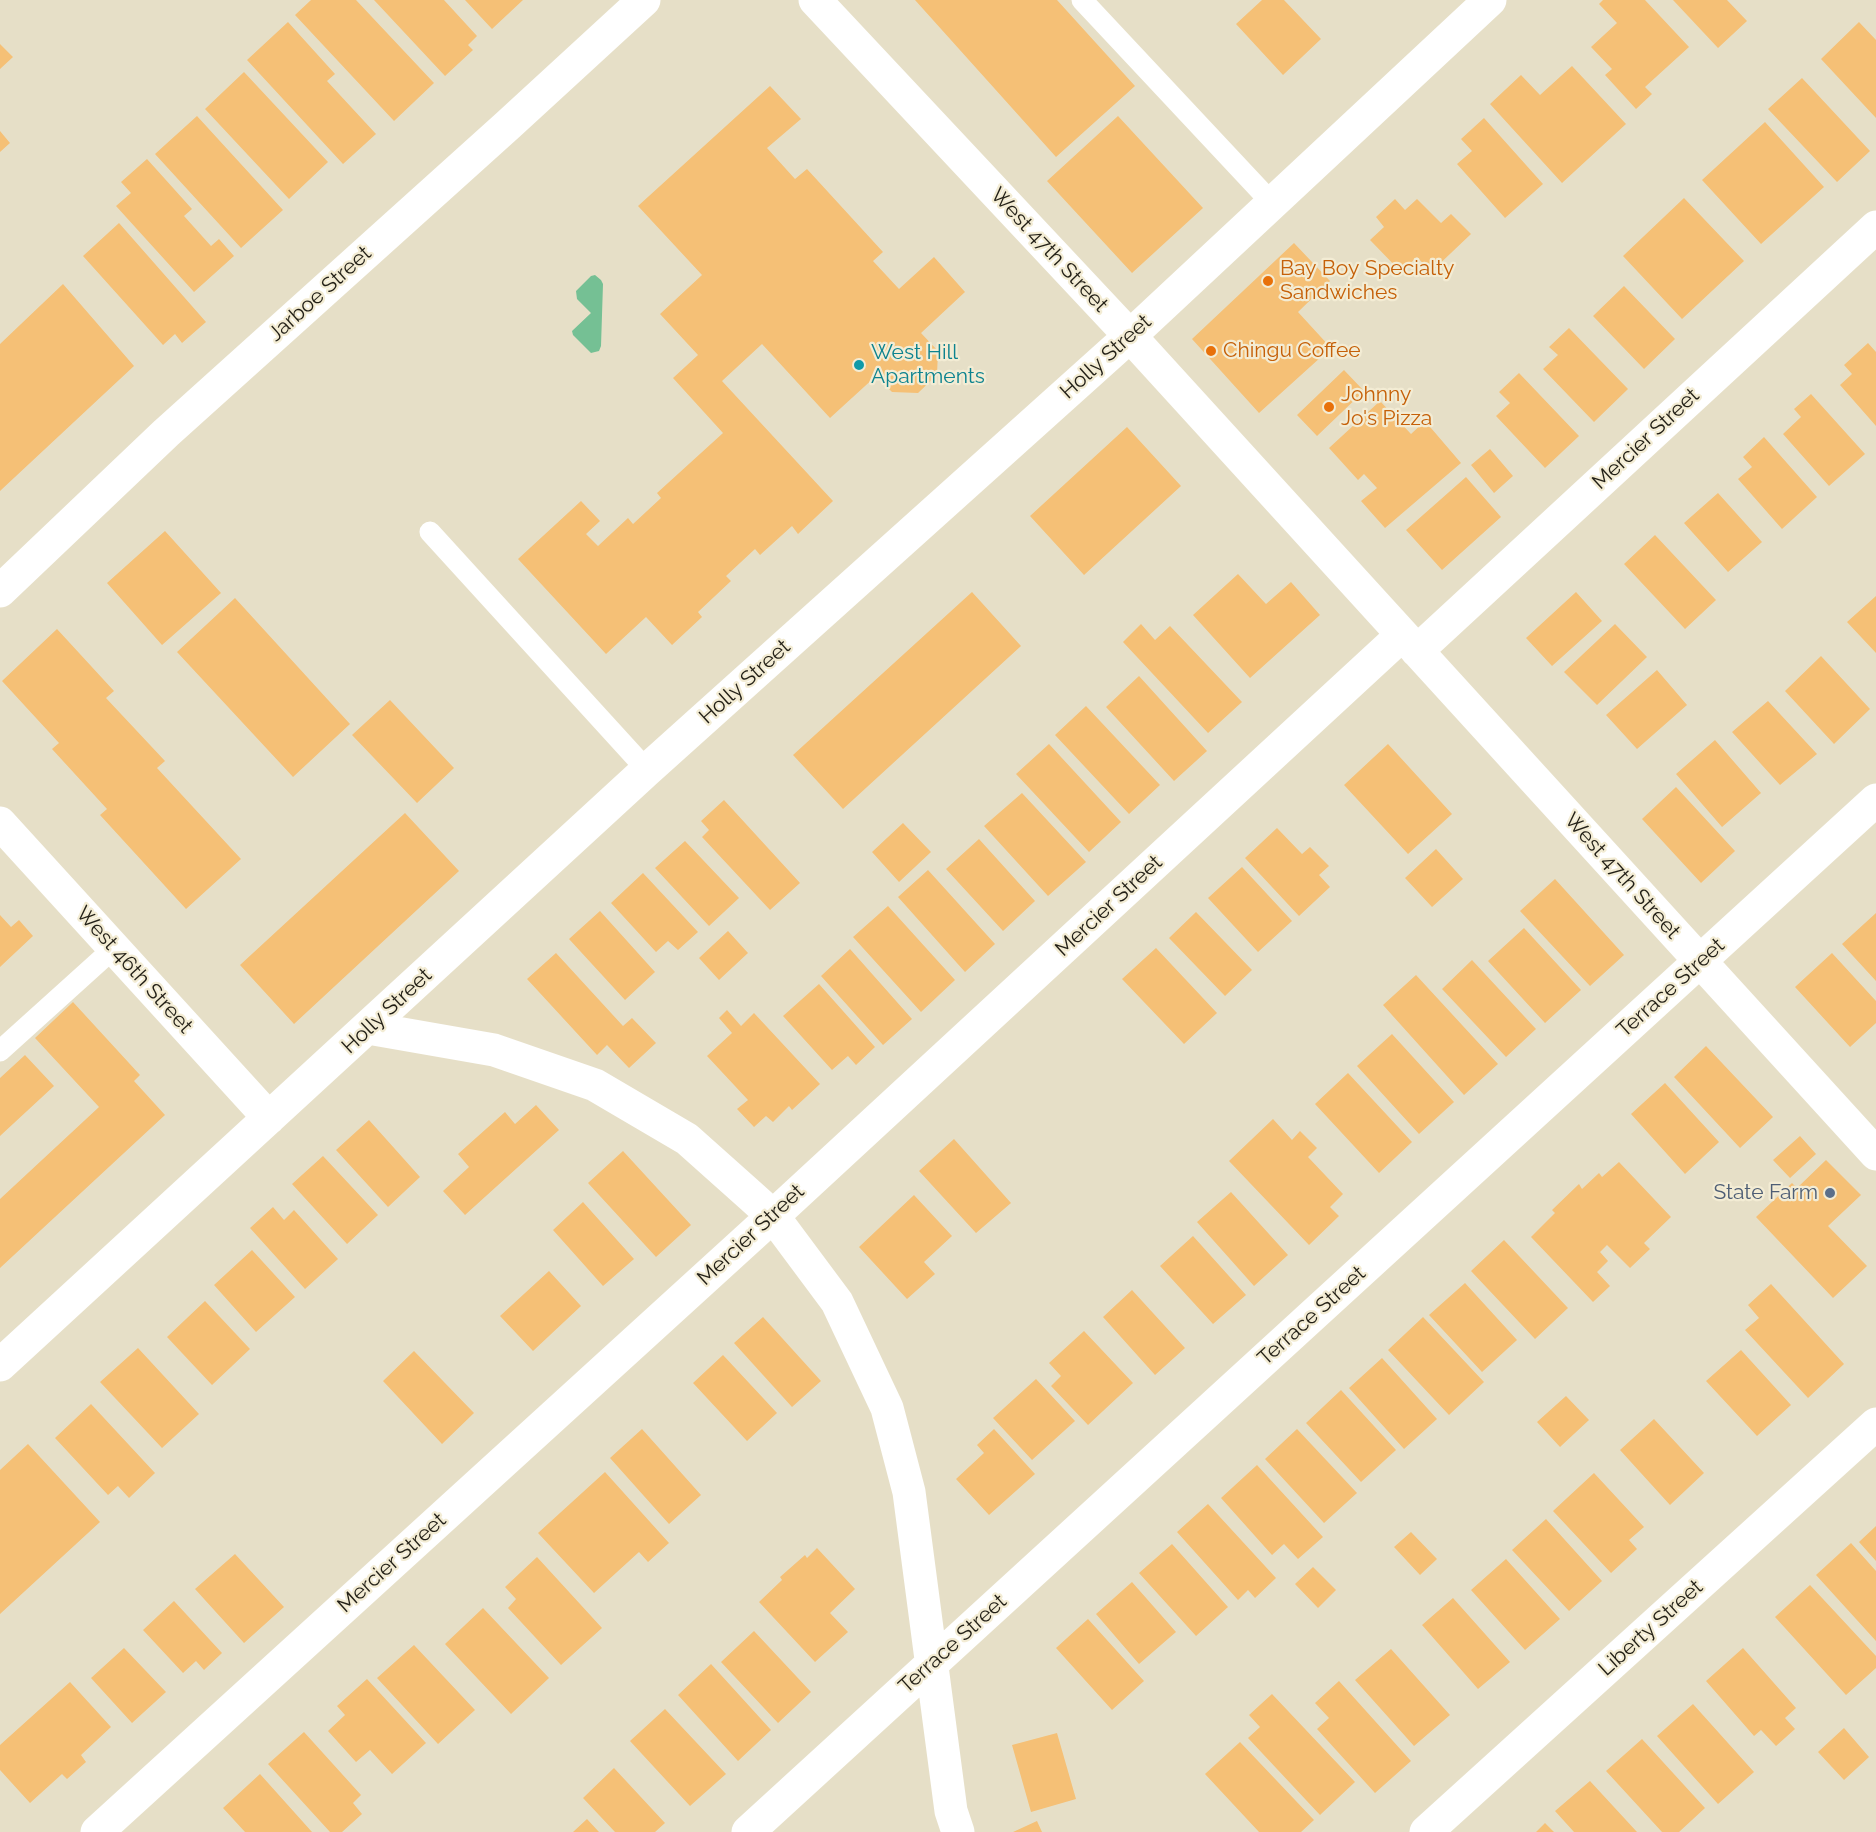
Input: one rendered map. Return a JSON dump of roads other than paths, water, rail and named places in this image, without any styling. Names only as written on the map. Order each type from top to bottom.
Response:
[{"type":"street","name":"Jarboe Street","points":[[0,591],[166,433],[500,133],[644,0]]},
{"type":"street","name":"West 47th Street","points":[[815,0],[1130,336],[1876,1154]]},
{"type":"street","name":"Holly Street","points":[[0,1365],[647,770],[1130,336],[1490,0]]},
{"type":"street","name":"Mercier Street","points":[[97,1832],[773,1216],[1409,643],[1876,227]]},
{"type":"street","name":"Terrace Street","points":[[748,1832],[1876,800]]},
{"type":"street","name":"West 46th Street","points":[[0,823],[269,1118]]},
{"type":"street","points":[[369,1028],[494,1050],[595,1085],[687,1139],[773,1216],[837,1302],[886,1408],[909,1492],[951,1811],[958,1832]]},
{"type":"street","name":"Liberty Street","points":[[1426,1832],[1876,1424]]},
{"type":"lane","points":[[1082,0],[1272,203]]},
{"type":"lane","points":[[430,532],[647,770]]},
{"type":"lane","points":[[0,1051],[114,948]]},
{"type":"place","name":"Bay Boy Specialty Sandwiches","points":[[1268,281]]},
{"type":"place","name":"Chingu Coffee","points":[[1211,351]]},
{"type":"place","name":"West Hill Apartments","points":[[859,365]]},
{"type":"place","name":"Johnny Jo's Pizza","points":[[1329,407]]},
{"type":"place","name":"State Farm","points":[[1830,1193]]}]
